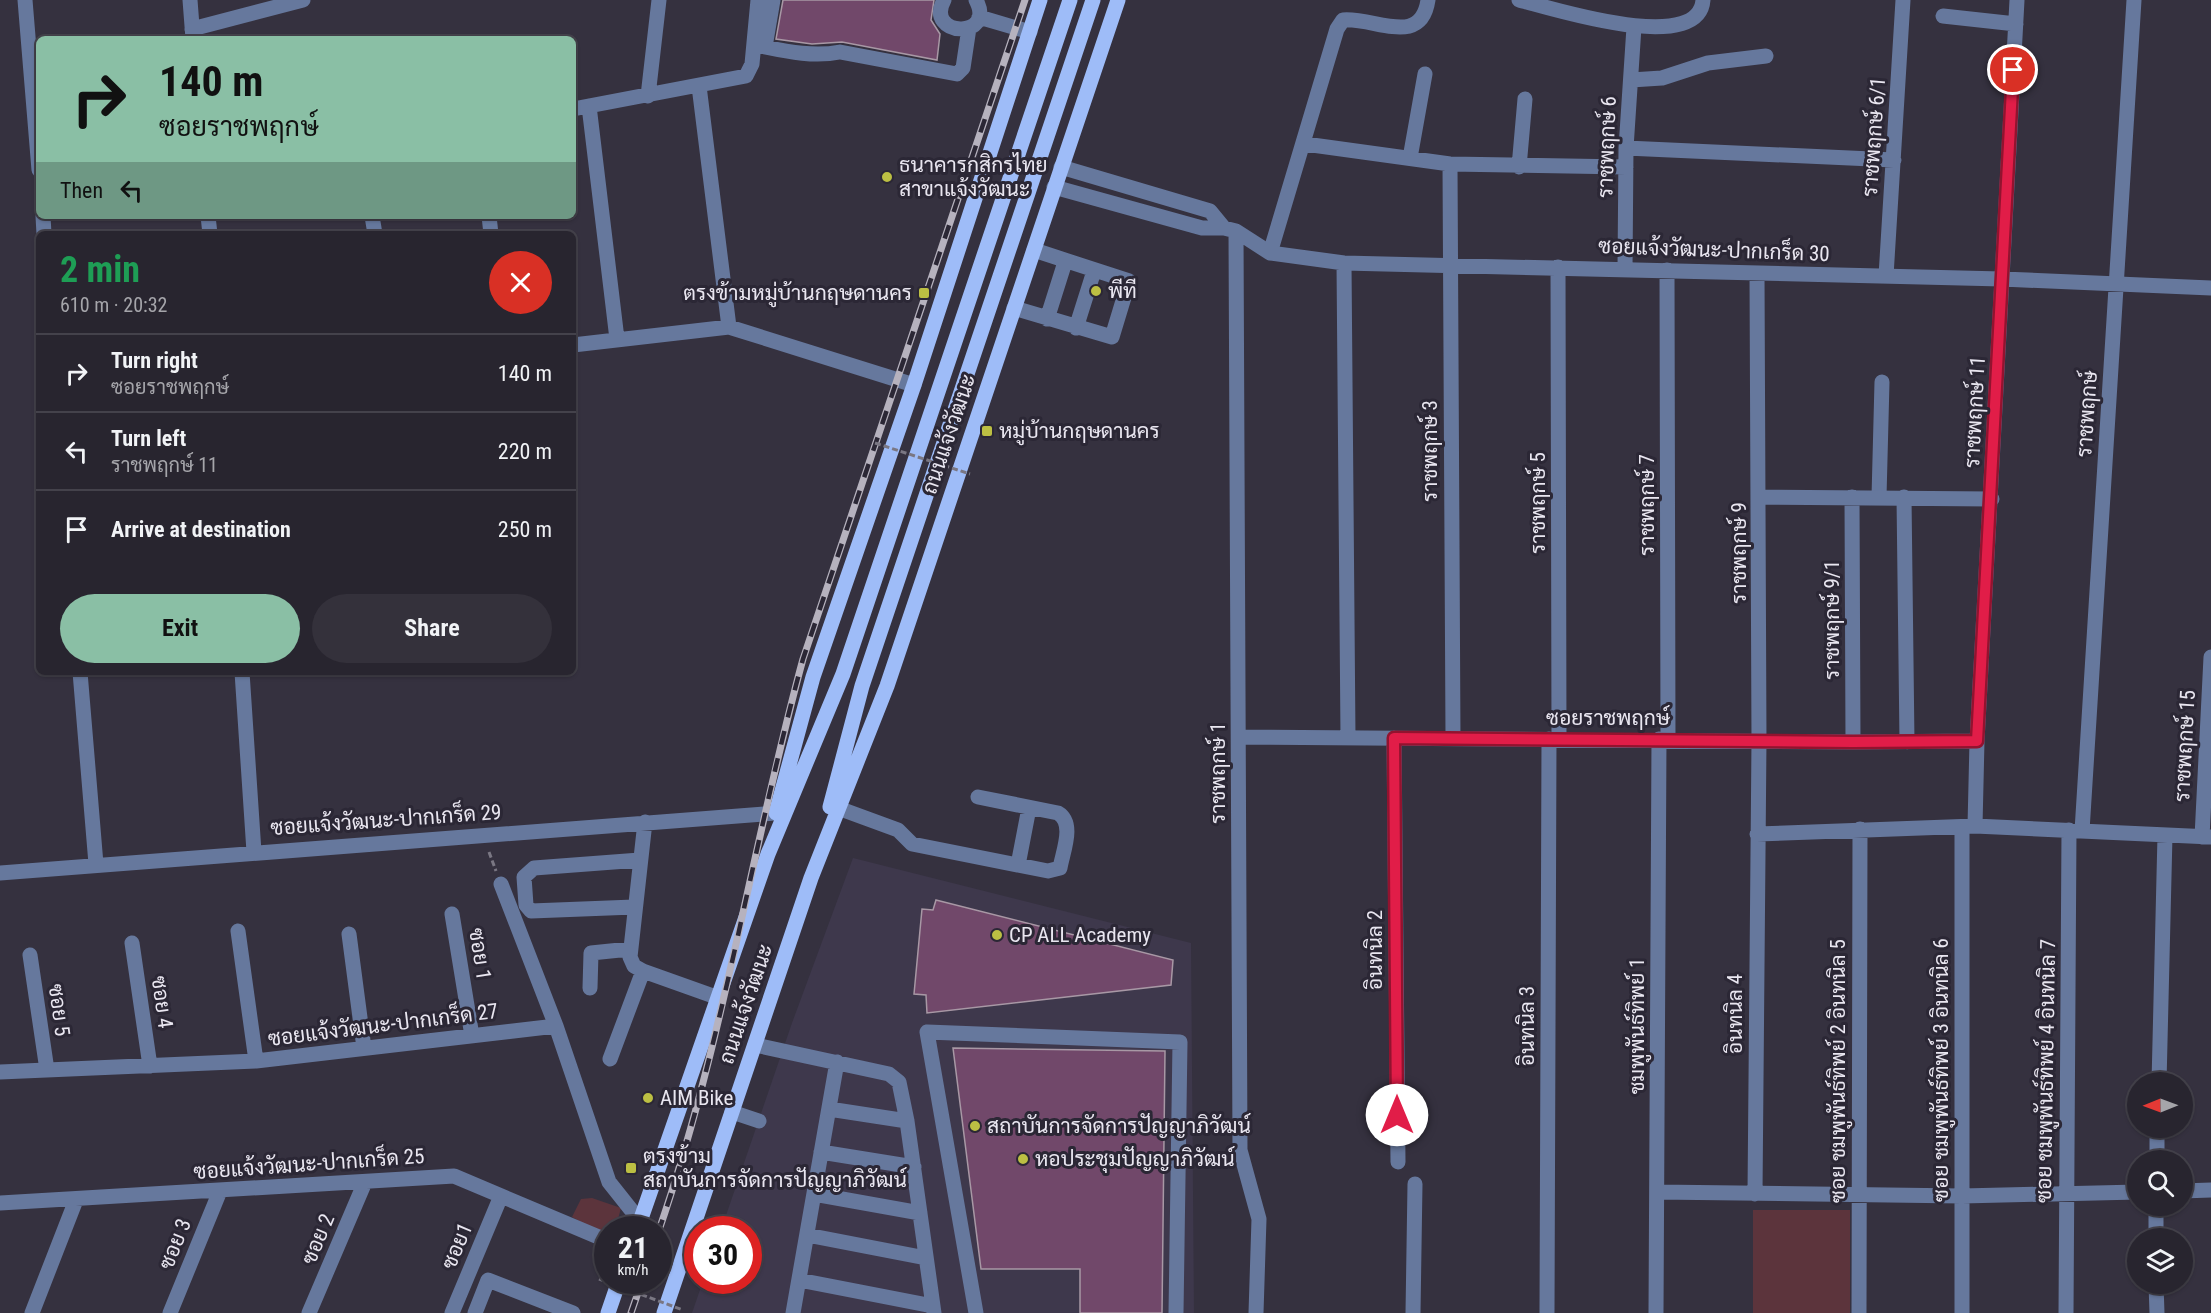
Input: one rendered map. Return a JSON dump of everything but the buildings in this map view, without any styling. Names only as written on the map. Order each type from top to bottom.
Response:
[{"type":"main road","name":"ถนนแจ้งวัฒนะ","points":[[768,854],[776,813],[813,677],[914,385],[1040,0]]},
{"type":"main road","name":"ถนนแจ้งวัฒนะ","points":[[642,1216],[716,997],[768,854],[843,674],[946,360],[1070,0]]},
{"type":"main road","name":"ถนนแจ้งวัฒนะ","points":[[811,878],[862,686],[1093,0]]},
{"type":"main road","name":"ถนนแจ้งวัฒนะ","points":[[664,1313],[811,878],[887,686],[1118,0]]},
{"type":"main road","points":[[608,1313],[615,1294]]},
{"type":"street","points":[[25,0],[36,134]]},
{"type":"street","points":[[190,0],[193,34],[303,0]]},
{"type":"street","points":[[648,96],[659,0]]},
{"type":"street","points":[[576,108],[740,78],[749,72],[758,0]]},
{"type":"street","points":[[773,0],[765,47],[826,55],[840,52],[957,74],[963,68],[974,23],[976,0]]},
{"type":"street","points":[[944,0],[941,11],[947,25],[954,29],[974,23],[1030,32]]},
{"type":"street","points":[[1270,252],[1305,144],[1337,29],[1342,20],[1408,28],[1419,23],[1426,13],[1428,0]]},
{"type":"street","points":[[1519,0],[1634,27],[1690,21],[1699,14],[1703,0]]},
{"type":"street","name":"ราชพฤกษ์ 6/1","points":[[1886,276],[1903,0]]},
{"type":"street","name":"ราชพฤกษ์ 11","points":[[1968,827],[1977,741],[1992,499],[2017,0]]},
{"type":"street","name":"ราชพฤกษ์","points":[[2075,831],[2116,284],[2134,0]]},
{"type":"street","points":[[1943,16],[2016,24]]},
{"type":"street","name":"ราชพฤกษ์ 6","points":[[1625,269],[1626,148],[1634,27]]},
{"type":"street","points":[[1631,80],[1662,78],[1708,63],[1766,56]]},
{"type":"street","points":[[1410,158],[1425,74]]},
{"type":"street","points":[[699,86],[729,327]]},
{"type":"street","points":[[1519,167],[1525,99]]},
{"type":"street","points":[[589,106],[617,339]]},
{"type":"street","points":[[1305,144],[1450,164],[1519,167],[1626,167]]},
{"type":"street","points":[[1626,148],[1894,160]]},
{"type":"street","name":"ราชพฤกษ์ 3","points":[[1450,164],[1453,738]]},
{"type":"street","name":"ซอยแจ้งวัฒนะ-ปากเกร็ด 30","points":[[1061,167],[1210,212],[1230,229],[1270,252],[1344,263],[2002,279],[2211,288]]},
{"type":"street","name":"ซอยแจ้งวัฒนะ-ปากเกร็ด 30","points":[[1054,187],[1202,228],[1230,229]]},
{"type":"street","name":"ราชพฤกษ์ 1","points":[[1230,229],[1239,737],[1240,1150],[1259,1219],[1256,1313]]},
{"type":"street","points":[[1014,308],[1112,337],[1129,281],[1034,250]]},
{"type":"street","points":[[1047,319],[1065,262]]},
{"type":"street","points":[[1344,263],[1348,738]]},
{"type":"street","name":"ราชพฤกษ์ 5","points":[[1554,739],[1558,267]]},
{"type":"street","name":"ราชพฤกษ์ 7","points":[[1663,739],[1668,270]]},
{"type":"street","points":[[1076,328],[1094,271]]},
{"type":"street","name":"ราชพฤกษ์ 9","points":[[1757,273],[1760,497],[1760,740],[1757,834]]},
{"type":"street","points":[[576,345],[729,327],[914,385]]},
{"type":"street","points":[[1879,497],[1882,382]]},
{"type":"street","points":[[1760,497],[1992,499]]},
{"type":"street","name":"ราชพฤกษ์ 9/1","points":[[1852,497],[1853,742]]},
{"type":"street","points":[[1904,497],[1907,742]]},
{"type":"street","name":"ราชพฤกษ์ 15","points":[[2206,837],[2211,657]]},
{"type":"street","points":[[80,675],[96,864]]},
{"type":"street","points":[[242,675],[254,852]]},
{"type":"street","name":"ซอยราชพฤกษ์","points":[[1239,737],[1977,741]]},
{"type":"street","name":"อินทนิล 2","points":[[1394,738],[1398,1162]]},
{"type":"street","name":"อินทนิล 3","points":[[1547,1313],[1554,739]]},
{"type":"street","name":"ชมพูพันธ์ทิพย์ 1","points":[[1656,1313],[1663,739]]},
{"type":"street","points":[[838,808],[898,830],[912,844],[1048,871],[1060,868],[1068,825],[1065,817],[978,797]]},
{"type":"street","points":[[1018,865],[1029,808]]},
{"type":"street","name":"ซอยแจ้งวัฒนะ-ปากเกร็ด 29","points":[[0,873],[776,813]]},
{"type":"street","points":[[645,822],[630,957],[634,966],[643,971],[716,997]]},
{"type":"street","points":[[1757,834],[1968,827],[2206,837]]},
{"type":"street","name":"ซอย ชมพูพันธ์ทิพย์ 3 อินทนิล 6","points":[[1962,1313],[1968,827]]},
{"type":"street","name":"ซอย ชมพูพันธ์ทิพย์ 2 อินทนิล 5","points":[[1859,1313],[1860,829]]},
{"type":"street","name":"ซอย ชมพูพันธ์ทิพย์ 4 อินทนิล 7","points":[[2066,1313],[2065,1192],[2075,831]]},
{"type":"street","name":"อินทนิล 4","points":[[1755,1194],[1757,834]]},
{"type":"street","points":[[2159,1072],[2165,835]]},
{"type":"street","points":[[634,907],[531,911],[526,905],[524,878],[534,868],[640,860]]},
{"type":"street","points":[[501,884],[556,1026],[609,1182],[632,1216]]},
{"type":"street","name":"ซอย 1","points":[[452,914],[472,1036]]},
{"type":"street","points":[[238,932],[256,1061]]},
{"type":"street","points":[[349,934],[364,1048]]},
{"type":"street","name":"ซอย 4","points":[[132,943],[150,1066]]},
{"type":"street","points":[[590,988],[591,953],[630,948]]},
{"type":"street","name":"ซอย 5","points":[[30,955],[47,1071]]},
{"type":"street","points":[[610,1059],[643,971]]},
{"type":"street","name":"ซอยแจ้งวัฒนะ-ปากเกร็ด 27","points":[[0,1072],[256,1061],[556,1026]]},
{"type":"street","points":[[976,1313],[927,1032],[1180,1042],[1176,1313]]},
{"type":"street","points":[[755,1045],[889,1074],[899,1082],[907,1121],[934,1309],[799,1280]]},
{"type":"street","points":[[793,1313],[837,1062]]},
{"type":"street","points":[[829,1109],[907,1121]]},
{"type":"street","points":[[732,1112],[759,1121]]},
{"type":"street","points":[[821,1152],[914,1167]]},
{"type":"street","name":"ซอยแจ้งวัฒนะ-ปากเกร็ด 25","points":[[0,1203],[454,1176],[594,1234]]},
{"type":"street","name":"ซอย 2","points":[[309,1313],[365,1182]]},
{"type":"street","points":[[1413,1313],[1415,1184]]},
{"type":"street","points":[[2193,1191],[2211,1190]]},
{"type":"street","name":"ซอย 3","points":[[170,1313],[220,1191]]},
{"type":"street","points":[[1657,1192],[1962,1196],[2127,1192]]},
{"type":"street","points":[[814,1194],[920,1213]]},
{"type":"street","name":"ซอย1","points":[[452,1313],[501,1196]]},
{"type":"street","points":[[32,1313],[76,1200]]},
{"type":"street","points":[[807,1235],[926,1258]]},
{"type":"street","points":[[475,1313],[488,1280],[550,1309],[573,1313]]},
{"type":"street","points":[[2156,1294],[2157,1313]]},
{"type":"path","points":[[875,443],[970,474]]},
{"type":"path","points":[[482,834],[501,884]]},
{"type":"path","points":[[639,1294],[683,1310]]},
{"type":"shaded area","name":"สถาบันการจัดการปัญญาภิวัฒน์","points":[[853,858],[1191,943],[1194,1313],[692,1313],[699,1294],[762,1294],[762,1216],[726,1216],[792,1023]]},
{"type":"shaded area","points":[[592,1198],[621,1208],[619,1216],[594,1216],[594,1230],[572,1217],[581,1199]]},
{"type":"shaded area","points":[[1753,1210],[1850,1210],[1850,1313],[1753,1313]]},
{"type":"railway","points":[[664,1216],[701,1091],[803,659],[1025,0]]},
{"type":"railway","points":[[631,1313],[638,1294]]},
{"type":"place","name":"ธนาคารกสิกรไทย สาขาแจ้งวัฒนะ","points":[[887,177]]},
{"type":"place","name":"พีที","points":[[1096,291]]},
{"type":"place","name":"ตรงข้ามหมู่บ้านกฤษดานคร","points":[[924,293]]},
{"type":"place","name":"หมู่บ้านกฤษดานคร","points":[[987,431]]},
{"type":"place","name":"CP ALL Academy","points":[[997,935]]},
{"type":"place","name":"AIM Bike","points":[[648,1098]]},
{"type":"place","name":"สถาบันการจัดการปัญญาภิวัฒน์","points":[[975,1126]]},
{"type":"place","name":"หอประชุมปัญญาภิวัฒน์","points":[[1023,1159]]},
{"type":"place","name":"ตรงข้าม สถาบันการจัดการปัญญาภิวัฒน์","points":[[631,1168]]},
{"type":"route","points":[[1397,1115],[1394,738],[1977,741],[1992,499],[2013,70]]}]
